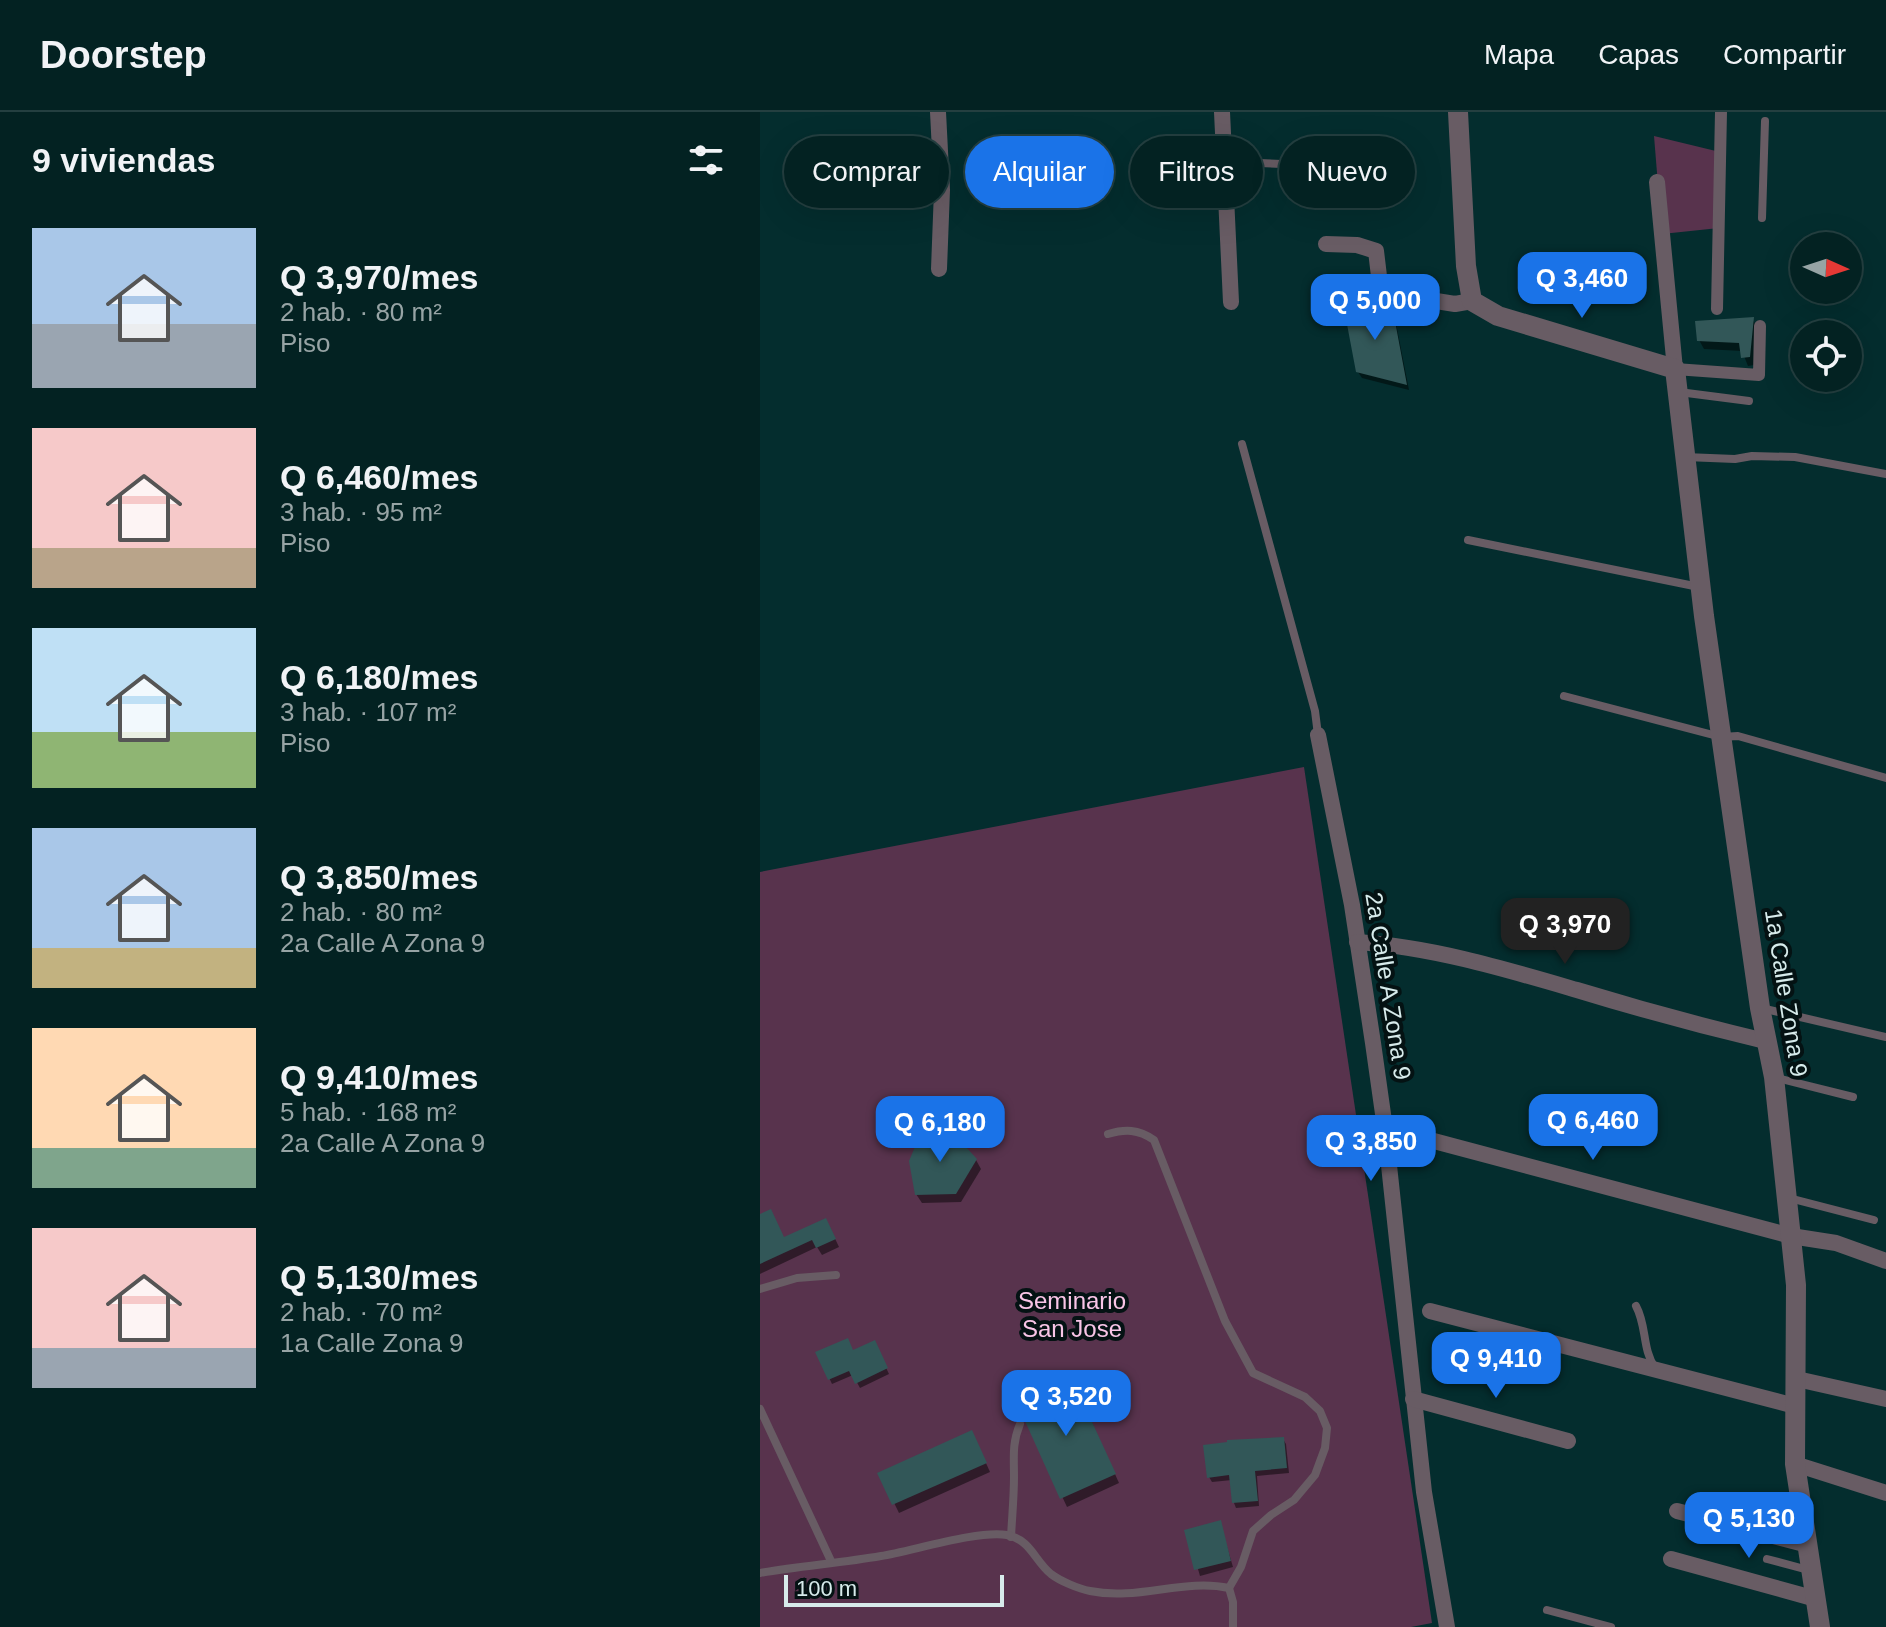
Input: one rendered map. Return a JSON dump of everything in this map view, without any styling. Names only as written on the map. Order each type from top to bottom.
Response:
[{"type":"street","points":[[938,112],[942,190],[939,269]]},
{"type":"street","points":[[1222,112],[1223,136]]},
{"type":"street","points":[[1458,112],[1466,266],[1472,301]]},
{"type":"street","points":[[1717,309],[1721,112]]},
{"type":"street","points":[[1657,182],[1675,369]]},
{"type":"street","points":[[1226,208],[1231,302]]},
{"type":"street","points":[[1326,244],[1357,245],[1376,251],[1381,293]]},
{"type":"street","points":[[1361,296],[1393,293],[1455,304],[1472,301],[1498,316],[1675,369],[1759,375],[1760,326]]},
{"type":"street","name":"1a Calle Zona 9","points":[[1675,369],[1700,587],[1760,1008],[1774,1077],[1797,1298],[1795,1464],[1820,1627]]},
{"type":"street","name":"2a Calle A Zona 9","points":[[1318,735],[1357,942],[1385,1128],[1424,1492],[1447,1627]]},
{"type":"street","points":[[1357,942],[1392,944],[1463,959],[1765,1041]]},
{"type":"street","points":[[1385,1128],[1791,1236],[1836,1243],[1886,1261]]},
{"type":"street","points":[[1430,1311],[1795,1406]]},
{"type":"street","points":[[1797,1379],[1886,1399]]},
{"type":"street","points":[[1413,1399],[1568,1441]]},
{"type":"street","points":[[1795,1464],[1886,1493]]},
{"type":"street","points":[[1677,1511],[1808,1545]]},
{"type":"street","points":[[1671,1559],[1816,1599]]},
{"type":"lane","points":[[1762,218],[1765,121]]},
{"type":"lane","points":[[1677,392],[1749,401]]},
{"type":"lane","points":[[1242,444],[1315,711],[1318,735]]},
{"type":"lane","points":[[1685,457],[1795,457],[1886,474]]},
{"type":"lane","points":[[1468,540],[1700,587]]},
{"type":"lane","points":[[1564,696],[1721,737],[1738,736],[1886,778]]},
{"type":"lane","points":[[1760,1008],[1886,1037]]},
{"type":"lane","points":[[1774,1077],[1853,1097]]},
{"type":"lane","points":[[1108,1134],[1125,1129],[1145,1134],[1154,1140],[1225,1321],[1253,1373],[1305,1397],[1320,1411],[1327,1428],[1325,1448],[1315,1475],[1294,1500],[1253,1531],[1241,1567],[1229,1588],[1233,1602],[1233,1627]]},
{"type":"lane","points":[[1787,1198],[1874,1220]]},
{"type":"lane","points":[[760,1289],[797,1278],[836,1275]]},
{"type":"lane","points":[[1636,1306],[1645,1347],[1655,1369]]},
{"type":"lane","points":[[760,1409],[831,1561]]},
{"type":"lane","points":[[1011,1537],[1012,1451],[1020,1424]]},
{"type":"lane","points":[[760,1573],[878,1557],[977,1537],[1011,1537],[1023,1541],[1035,1552],[1051,1574],[1087,1591],[1128,1595],[1212,1584],[1229,1588]]},
{"type":"lane","points":[[1767,1559],[1812,1572]]},
{"type":"lane","points":[[1547,1610],[1611,1627]]},
{"type":"green space","points":[[1654,136],[1720,152],[1719,228],[1662,234]]},
{"type":"green space","name":"Seminario San Jose","points":[[1304,767],[1432,1623],[1411,1627],[760,1627],[760,872]]},
{"type":"building","points":[[1352,302],[1362,307],[1392,305],[1407,385],[1356,372],[1343,303]]},
{"type":"building","points":[[1754,317],[1750,357],[1741,358],[1739,343],[1697,341],[1695,321]]},
{"type":"building","points":[[922,1130],[953,1133],[977,1159],[956,1194],[915,1195],[909,1161]]},
{"type":"building","points":[[771,1209],[784,1237],[826,1218],[836,1239],[816,1248],[812,1240],[760,1264],[760,1214]]},
{"type":"building","points":[[848,1338],[853,1350],[875,1340],[888,1368],[855,1384],[849,1371],[828,1380],[815,1352]]},
{"type":"building","points":[[1071,1376],[1116,1474],[1060,1499],[1016,1401]]},
{"type":"building","points":[[972,1430],[987,1463],[892,1505],[877,1473]]},
{"type":"building","points":[[1284,1437],[1287,1468],[1255,1471],[1258,1501],[1232,1503],[1229,1475],[1207,1478],[1203,1445],[1227,1440]]},
{"type":"building","points":[[1221,1520],[1231,1561],[1194,1570],[1184,1530]]}]
